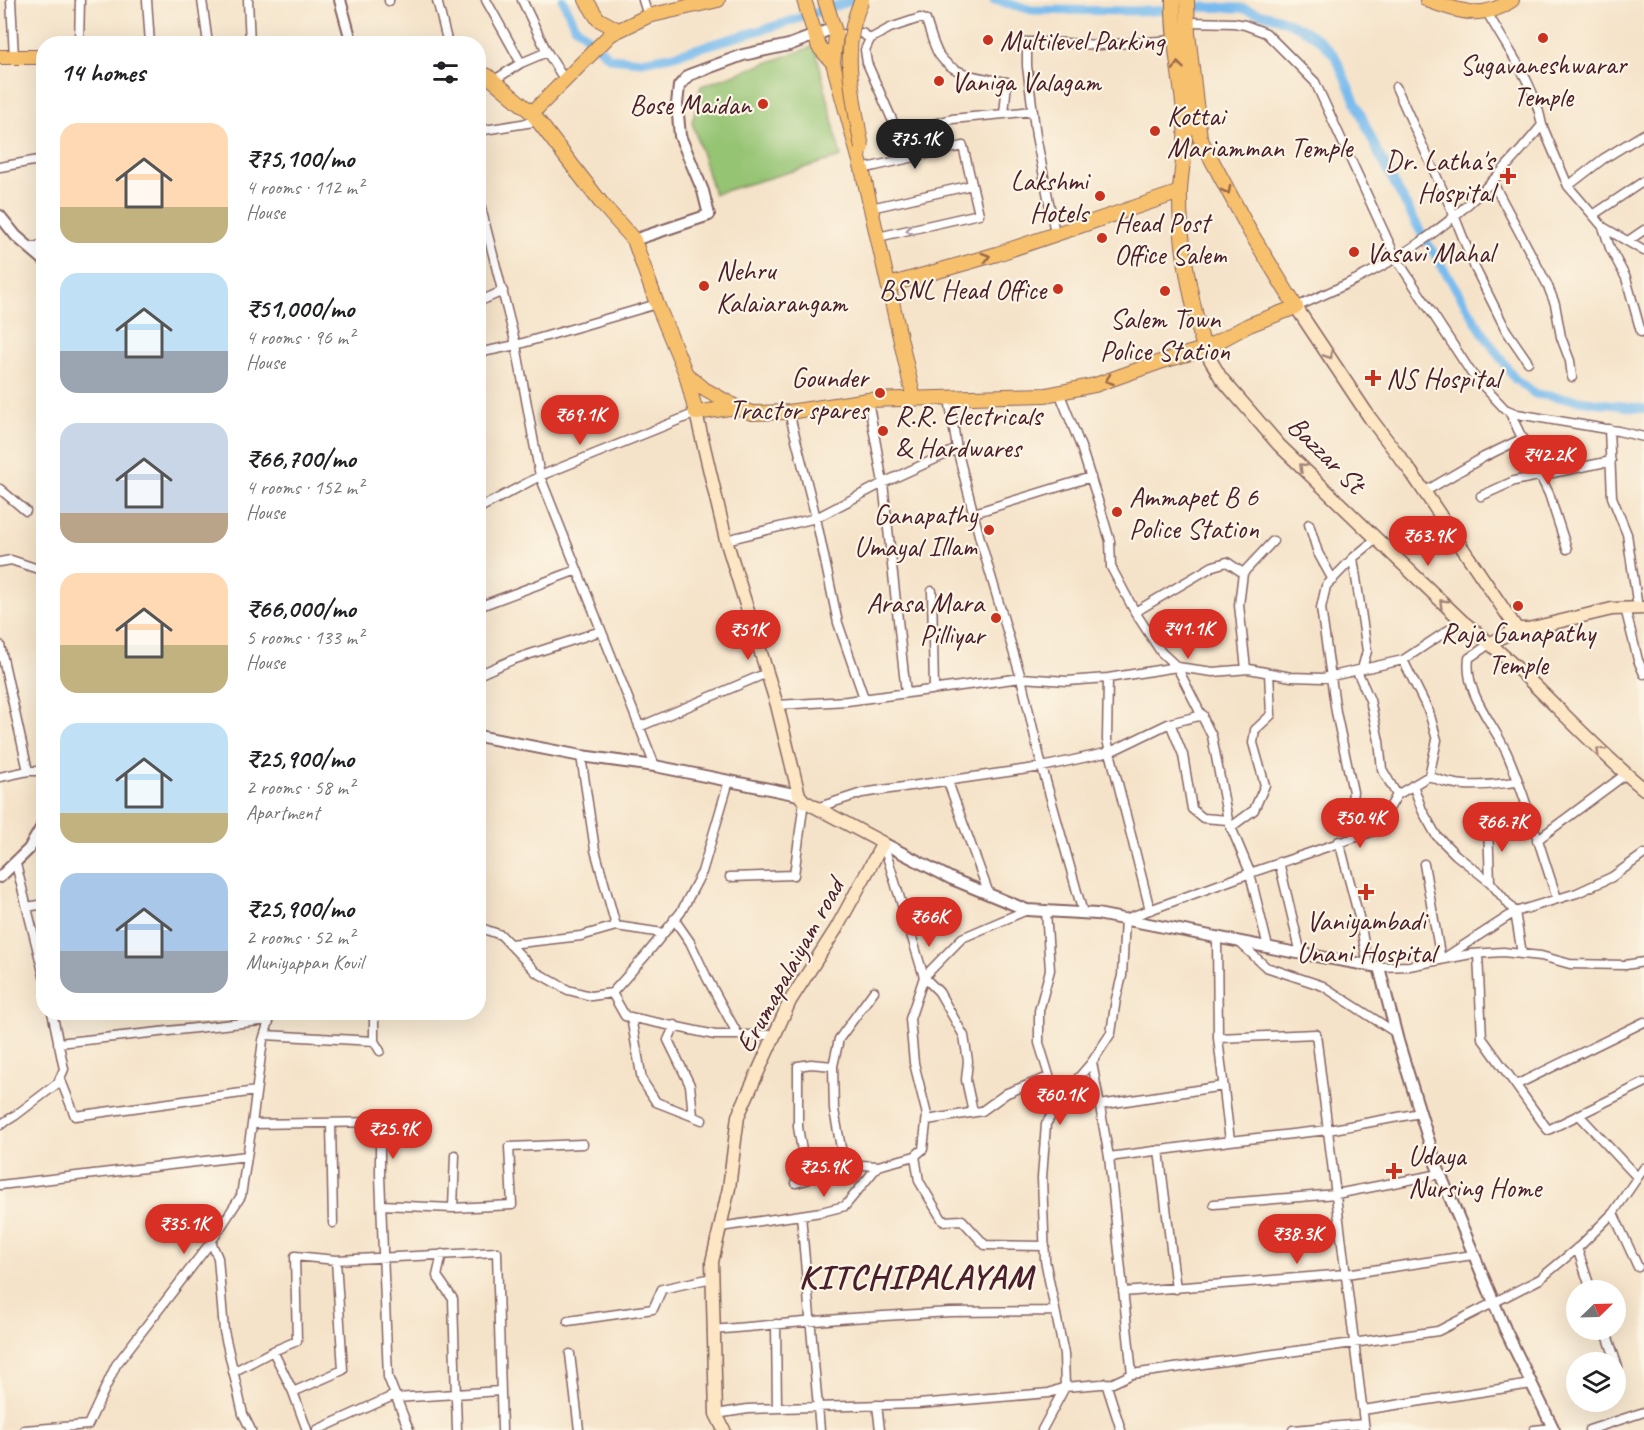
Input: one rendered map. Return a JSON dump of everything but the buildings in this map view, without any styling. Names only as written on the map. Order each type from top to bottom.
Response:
[{"type":"main road","points":[[586,0],[598,19],[614,32]]},
{"type":"main road","points":[[536,117],[564,80],[614,32],[648,16],[718,0]]},
{"type":"main road","points":[[804,0],[819,47],[833,63]]},
{"type":"main road","points":[[825,0],[834,28],[833,63],[890,285],[914,399]]},
{"type":"main road","points":[[862,0],[852,26],[849,46],[851,81],[862,148]]},
{"type":"main road","points":[[1173,0],[1181,32],[1193,139],[1296,307],[1370,418],[1424,492],[1517,628]]},
{"type":"main road","points":[[1181,32],[1187,0]]},
{"type":"main road","points":[[1427,0],[1448,7],[1485,13],[1512,0]]},
{"type":"main road","points":[[1485,13],[1501,0]]},
{"type":"main road","points":[[7,57],[36,57]]},
{"type":"main road","points":[[486,75],[536,117],[602,204],[634,240],[686,374],[726,540],[777,705],[801,798],[883,843]]},
{"type":"main road","name":"Bazzar St","points":[[1193,139],[1180,192],[1185,257],[1204,350],[1221,378],[1279,445],[1462,621],[1491,643],[1644,789]]},
{"type":"main road","points":[[890,285],[997,254],[1180,192]]},
{"type":"main road","points":[[686,374],[704,389],[752,413],[789,412],[868,400],[1046,395],[1095,385],[1204,350],[1249,325],[1296,307]]},
{"type":"main road","points":[[696,413],[736,407]]},
{"type":"main road","points":[[1491,643],[1517,628],[1527,629],[1612,609],[1636,608]]},
{"type":"main road","name":"Erumapalaiyam road","points":[[724,1430],[716,1414],[712,1262],[729,1188],[738,1116],[790,1001],[836,929],[883,843]]},
{"type":"street","points":[[7,57],[11,0]]},
{"type":"street","points":[[79,36],[80,0]]},
{"type":"street","points":[[147,0],[149,36]]},
{"type":"street","points":[[202,0],[207,36]]},
{"type":"street","points":[[248,0],[250,36]]},
{"type":"street","points":[[340,0],[350,36]]},
{"type":"street","points":[[437,0],[446,36]]},
{"type":"street","points":[[486,0],[521,63]]},
{"type":"street","points":[[522,0],[547,52],[564,80]]},
{"type":"street","points":[[643,0],[648,16]]},
{"type":"street","points":[[1485,13],[1522,67],[1539,107],[1542,125],[1568,186],[1603,227],[1644,251]]},
{"type":"street","points":[[1004,114],[1007,82],[967,74],[951,67],[939,54],[926,20],[920,18],[890,28],[870,39],[865,50],[867,63],[897,132],[918,133],[933,124],[952,119],[1004,114],[1033,111]]},
{"type":"street","points":[[1055,233],[1033,111],[1027,66],[1027,42],[1099,45],[1234,22],[1245,25],[1266,33],[1315,82],[1396,258],[1472,374],[1504,409],[1517,414],[1644,437]]},
{"type":"street","points":[[634,240],[709,215],[703,191],[680,136],[677,104],[679,86],[689,75],[743,55],[789,45],[814,33],[834,28],[862,33],[870,39]]},
{"type":"street","points":[[493,81],[521,63],[547,52]]},
{"type":"street","points":[[1396,87],[1454,215],[1475,268],[1506,330],[1528,362]]},
{"type":"street","points":[[486,129],[536,117]]},
{"type":"street","points":[[1296,307],[1396,258],[1439,228],[1512,163],[1542,125]]},
{"type":"street","points":[[1568,186],[1603,159],[1644,134]]},
{"type":"street","points":[[862,169],[963,146],[979,214],[878,237]]},
{"type":"street","points":[[0,167],[36,160]]},
{"type":"street","points":[[1593,215],[1644,181]]},
{"type":"street","points":[[1492,182],[1547,284],[1555,304],[1572,377]]},
{"type":"street","points":[[871,208],[972,185]]},
{"type":"street","points":[[0,217],[16,236],[36,253]]},
{"type":"street","points":[[486,226],[516,345],[540,476],[655,766]]},
{"type":"street","points":[[1603,227],[1610,248],[1626,278],[1641,332]]},
{"type":"street","points":[[1628,241],[1644,230]]},
{"type":"street","points":[[30,248],[36,246]]},
{"type":"street","points":[[486,298],[503,291]]},
{"type":"street","points":[[486,351],[516,345],[657,304]]},
{"type":"street","points":[[1059,392],[1091,477],[1110,541],[1111,567],[1135,612],[1161,652],[1177,667],[1212,736],[1229,824],[1250,873],[1268,947]]},
{"type":"street","points":[[949,398],[957,449],[1083,913]]},
{"type":"street","points":[[868,400],[883,483],[906,693]]},
{"type":"street","points":[[1509,411],[1550,494],[1567,549]]},
{"type":"street","points":[[789,412],[816,518],[838,623],[864,698]]},
{"type":"street","points":[[486,505],[540,476],[696,413]]},
{"type":"street","points":[[1609,429],[1612,497],[1627,534],[1636,608],[1638,660],[1644,674]]},
{"type":"street","points":[[1424,492],[1484,457],[1523,438]]},
{"type":"street","points":[[726,540],[816,518],[883,483],[957,449]]},
{"type":"street","points":[[1481,496],[1514,481],[1540,474],[1611,461]]},
{"type":"street","points":[[974,513],[1091,477]]},
{"type":"street","points":[[0,489],[26,511]]},
{"type":"street","points":[[1309,524],[1318,554],[1333,579]]},
{"type":"street","points":[[1354,837],[1350,814],[1353,792],[1336,712],[1321,608],[1326,586],[1353,558],[1377,539]]},
{"type":"street","points":[[1246,669],[1239,605],[1243,573],[1273,541]]},
{"type":"street","points":[[1353,558],[1367,651],[1360,670],[1370,700],[1379,741],[1382,769],[1397,795]]},
{"type":"street","points":[[0,561],[11,560],[36,568]]},
{"type":"street","points":[[1135,612],[1213,566],[1227,562],[1243,573]]},
{"type":"street","points":[[486,605],[577,570]]},
{"type":"street","points":[[932,591],[934,689]]},
{"type":"street","points":[[777,705],[864,698],[1021,678],[1067,681],[1108,678],[1177,667],[1214,672],[1246,669],[1291,677],[1323,678],[1403,660],[1462,621]]},
{"type":"street","points":[[486,671],[512,660],[601,631]]},
{"type":"street","points":[[1491,643],[1469,658],[1468,671],[1473,691],[1509,757],[1557,898]]},
{"type":"street","points":[[1,651],[28,771]]},
{"type":"street","points":[[1125,919],[1279,862],[1377,830],[1397,795],[1429,776],[1437,740],[1429,712],[1403,660]]},
{"type":"street","points":[[639,727],[767,673]]},
{"type":"street","points":[[1170,723],[1183,755],[1192,809],[1203,818],[1229,824],[1254,810],[1266,785],[1253,743],[1255,730],[1271,715],[1269,673]]},
{"type":"street","points":[[1108,678],[1107,740],[1150,910]]},
{"type":"street","points":[[816,808],[862,793],[1042,767],[1110,752],[1170,723],[1203,715]]},
{"type":"street","points":[[486,738],[581,756],[655,766],[801,798],[794,875],[730,877]]},
{"type":"street","points":[[581,756],[595,850],[616,926]]},
{"type":"street","points":[[0,777],[36,771]]},
{"type":"street","points":[[1537,840],[1626,774]]},
{"type":"street","points":[[1429,776],[1446,783],[1467,786],[1517,782]]},
{"type":"street","points":[[486,930],[501,935],[536,972],[568,990],[591,996],[612,993],[681,912],[702,872],[729,782]]},
{"type":"street","points":[[948,782],[988,894]]},
{"type":"street","points":[[1413,786],[1422,810],[1436,835],[1456,855],[1490,882],[1515,912],[1522,954]]},
{"type":"street","points":[[1488,825],[1490,882]]},
{"type":"street","points":[[0,877],[30,849],[36,838]]},
{"type":"street","points":[[1339,841],[1373,966],[1440,1174],[1494,1304],[1554,1429],[1534,1430]]},
{"type":"street","points":[[883,843],[952,879],[1027,910],[1083,913],[1125,919],[1373,966],[1409,966],[1503,952],[1540,956],[1570,964],[1624,966],[1644,962]]},
{"type":"street","points":[[883,843],[924,978],[939,992],[964,1036],[968,1061],[966,1080],[973,1112]]},
{"type":"street","points":[[1441,960],[1515,912],[1576,893],[1612,877],[1644,854]]},
{"type":"street","points":[[1279,862],[1296,924],[1301,954]]},
{"type":"street","points":[[16,864],[36,945]]},
{"type":"street","points":[[1424,864],[1441,960]]},
{"type":"street","points":[[27,907],[36,905]]},
{"type":"street","points":[[874,991],[839,1039],[833,1066],[834,1110],[844,1164],[878,1166],[915,1156],[923,1149],[927,1115],[914,1063],[910,1019],[924,978],[962,938],[1027,910]]},
{"type":"street","points":[[1046,911],[1050,970],[1039,1011],[1039,1043],[1058,1105]]},
{"type":"street","points":[[1041,1430],[1065,1387],[1064,1354],[1045,1260],[1042,1178],[1046,1124],[1066,1092],[1092,1062],[1110,1033],[1122,976],[1125,919]]},
{"type":"street","points":[[674,920],[690,942],[738,1035]]},
{"type":"street","points":[[510,944],[581,936],[616,926],[663,933]]},
{"type":"street","points":[[1217,936],[1218,1038],[1230,1141]]},
{"type":"street","points":[[1237,941],[1266,967],[1323,986],[1396,1033]]},
{"type":"street","points":[[1479,954],[1482,1038],[1548,1130],[1644,1083]]},
{"type":"street","points":[[612,993],[625,1016],[715,1035],[776,1035]]},
{"type":"street","points":[[631,1017],[642,1080],[656,1102],[702,1120]]},
{"type":"street","points":[[0,1125],[58,1083],[64,1069],[54,1020]]},
{"type":"street","points":[[58,1042],[237,1020]]},
{"type":"street","points":[[24,1430],[88,1425],[116,1365],[211,1242],[241,1196],[269,1020]]},
{"type":"street","points":[[374,1020],[374,1041],[380,1051]]},
{"type":"street","points":[[1516,1085],[1644,1022]]},
{"type":"street","points":[[675,1025],[668,1040],[690,1086],[693,1116]]},
{"type":"street","points":[[1218,1038],[1316,1034],[1365,1427],[1293,1430]]},
{"type":"street","points":[[265,1035],[374,1041]]},
{"type":"street","points":[[1092,1062],[1109,1157],[1132,1374]]},
{"type":"street","points":[[796,1183],[807,1180],[798,1127],[798,1066],[811,1064],[833,1066]]},
{"type":"street","points":[[927,1120],[982,1111],[1007,1093],[1049,1077]]},
{"type":"street","points":[[60,1078],[75,1116],[256,1091]]},
{"type":"street","points":[[1100,1105],[1223,1086]]},
{"type":"street","points":[[1109,1157],[1328,1130],[1420,1113]]},
{"type":"street","points":[[1579,1115],[1637,1177]]},
{"type":"street","points":[[252,1124],[380,1122],[388,1377],[409,1430]]},
{"type":"street","points":[[331,1123],[333,1223]]},
{"type":"street","points":[[381,1205],[453,1208],[512,1205],[509,1147],[583,1144]]},
{"type":"street","points":[[1159,1150],[1176,1289]]},
{"type":"street","points":[[453,1208],[455,1155]]},
{"type":"street","points":[[0,1185],[247,1156]]},
{"type":"street","points":[[915,1156],[919,1181],[943,1221],[962,1220],[985,1245],[1045,1246]]},
{"type":"street","points":[[720,1227],[845,1206],[878,1166]]},
{"type":"street","points":[[716,1414],[748,1409],[918,1404],[1049,1393],[1065,1387],[1113,1383],[1132,1374],[1438,1331],[1540,1279],[1577,1248],[1613,1213],[1644,1168]]},
{"type":"street","points":[[1214,1204],[1336,1194],[1440,1174]]},
{"type":"street","points":[[1613,1213],[1638,1267]]},
{"type":"street","points":[[801,1215],[820,1430]]},
{"type":"street","points":[[211,1242],[218,1258],[224,1331],[243,1414],[251,1430]]},
{"type":"street","points":[[1577,1248],[1588,1280]]},
{"type":"street","points":[[233,1372],[297,1341],[295,1257],[336,1260],[497,1252],[502,1430]]},
{"type":"street","points":[[442,1254],[437,1276],[453,1299],[457,1430]]},
{"type":"street","points":[[1124,1292],[1346,1274],[1473,1255]]},
{"type":"street","points":[[293,1392],[343,1370],[336,1260]]},
{"type":"street","points":[[568,1321],[653,1309],[662,1289],[712,1278]]},
{"type":"street","points":[[712,1330],[950,1312],[1056,1311]]},
{"type":"street","points":[[776,1324],[777,1408]]},
{"type":"street","points":[[273,1351],[308,1430]]},
{"type":"street","points":[[570,1354],[579,1430]]},
{"type":"street","points":[[1106,1383],[1121,1430]]},
{"type":"street","points":[[1363,1410],[1532,1384]]},
{"type":"street","points":[[317,1430],[395,1396],[500,1391]]},
{"type":"street","points":[[877,1405],[880,1430]]},
{"type":"street","points":[[1589,1430],[1644,1412]]},
{"type":"green space","name":"Bose Maidan","points":[[815,46],[841,157],[714,194],[692,122],[701,86]]},
{"type":"waterway","points":[[563,0],[574,25],[610,58],[641,61],[671,56],[785,23],[853,0]]},
{"type":"waterway","points":[[994,0],[1032,10],[1152,11],[1198,7],[1240,8],[1278,18],[1301,28],[1320,40],[1335,56],[1378,153],[1419,229],[1485,336],[1515,379],[1535,394],[1644,409]]},
{"type":"place","name":"Sugavaneshwarar Temple","points":[[1543,38]]},
{"type":"place","name":"Multilevel Parking","points":[[988,40]]},
{"type":"place","name":"Vaniga Valagam","points":[[939,81]]},
{"type":"place","name":"Bose Maidan","points":[[763,104]]},
{"type":"place","name":"Kottai Mariamman Temple","points":[[1155,131]]},
{"type":"place","name":"Dr. Latha's Hospital","points":[[1508,176]]},
{"type":"place","name":"Lakshmi Hotels","points":[[1100,196]]},
{"type":"place","name":"Head Post Office Salem","points":[[1102,238]]},
{"type":"place","name":"Vasavi Mahal","points":[[1354,252]]},
{"type":"place","name":"Nehru Kalaiarangam","points":[[704,286]]},
{"type":"place","name":"BSNL Head Office","points":[[1058,289]]},
{"type":"place","name":"Salem Town Police Station","points":[[1165,291]]},
{"type":"place","name":"NS Hospital","points":[[1373,378]]},
{"type":"place","name":"Gounder Tractor spares","points":[[880,393]]},
{"type":"place","name":"R.R. Electricals & Hardwares","points":[[883,431]]},
{"type":"place","name":"Ammapet B 6 Police Station","points":[[1117,512]]},
{"type":"place","name":"Ganapathy Umayal Illam","points":[[989,530]]},
{"type":"place","name":"Raja Ganapathy Temple","points":[[1518,606]]},
{"type":"place","name":"Arasa Mara Pilliyar","points":[[996,618]]},
{"type":"place","name":"Vaniyambadi Unani Hospital","points":[[1366,892]]},
{"type":"place","name":"Udaya Nursing Home","points":[[1394,1171]]},
{"type":"district","name":"KITCHIPALAYAM","points":[[916,1276]]}]
